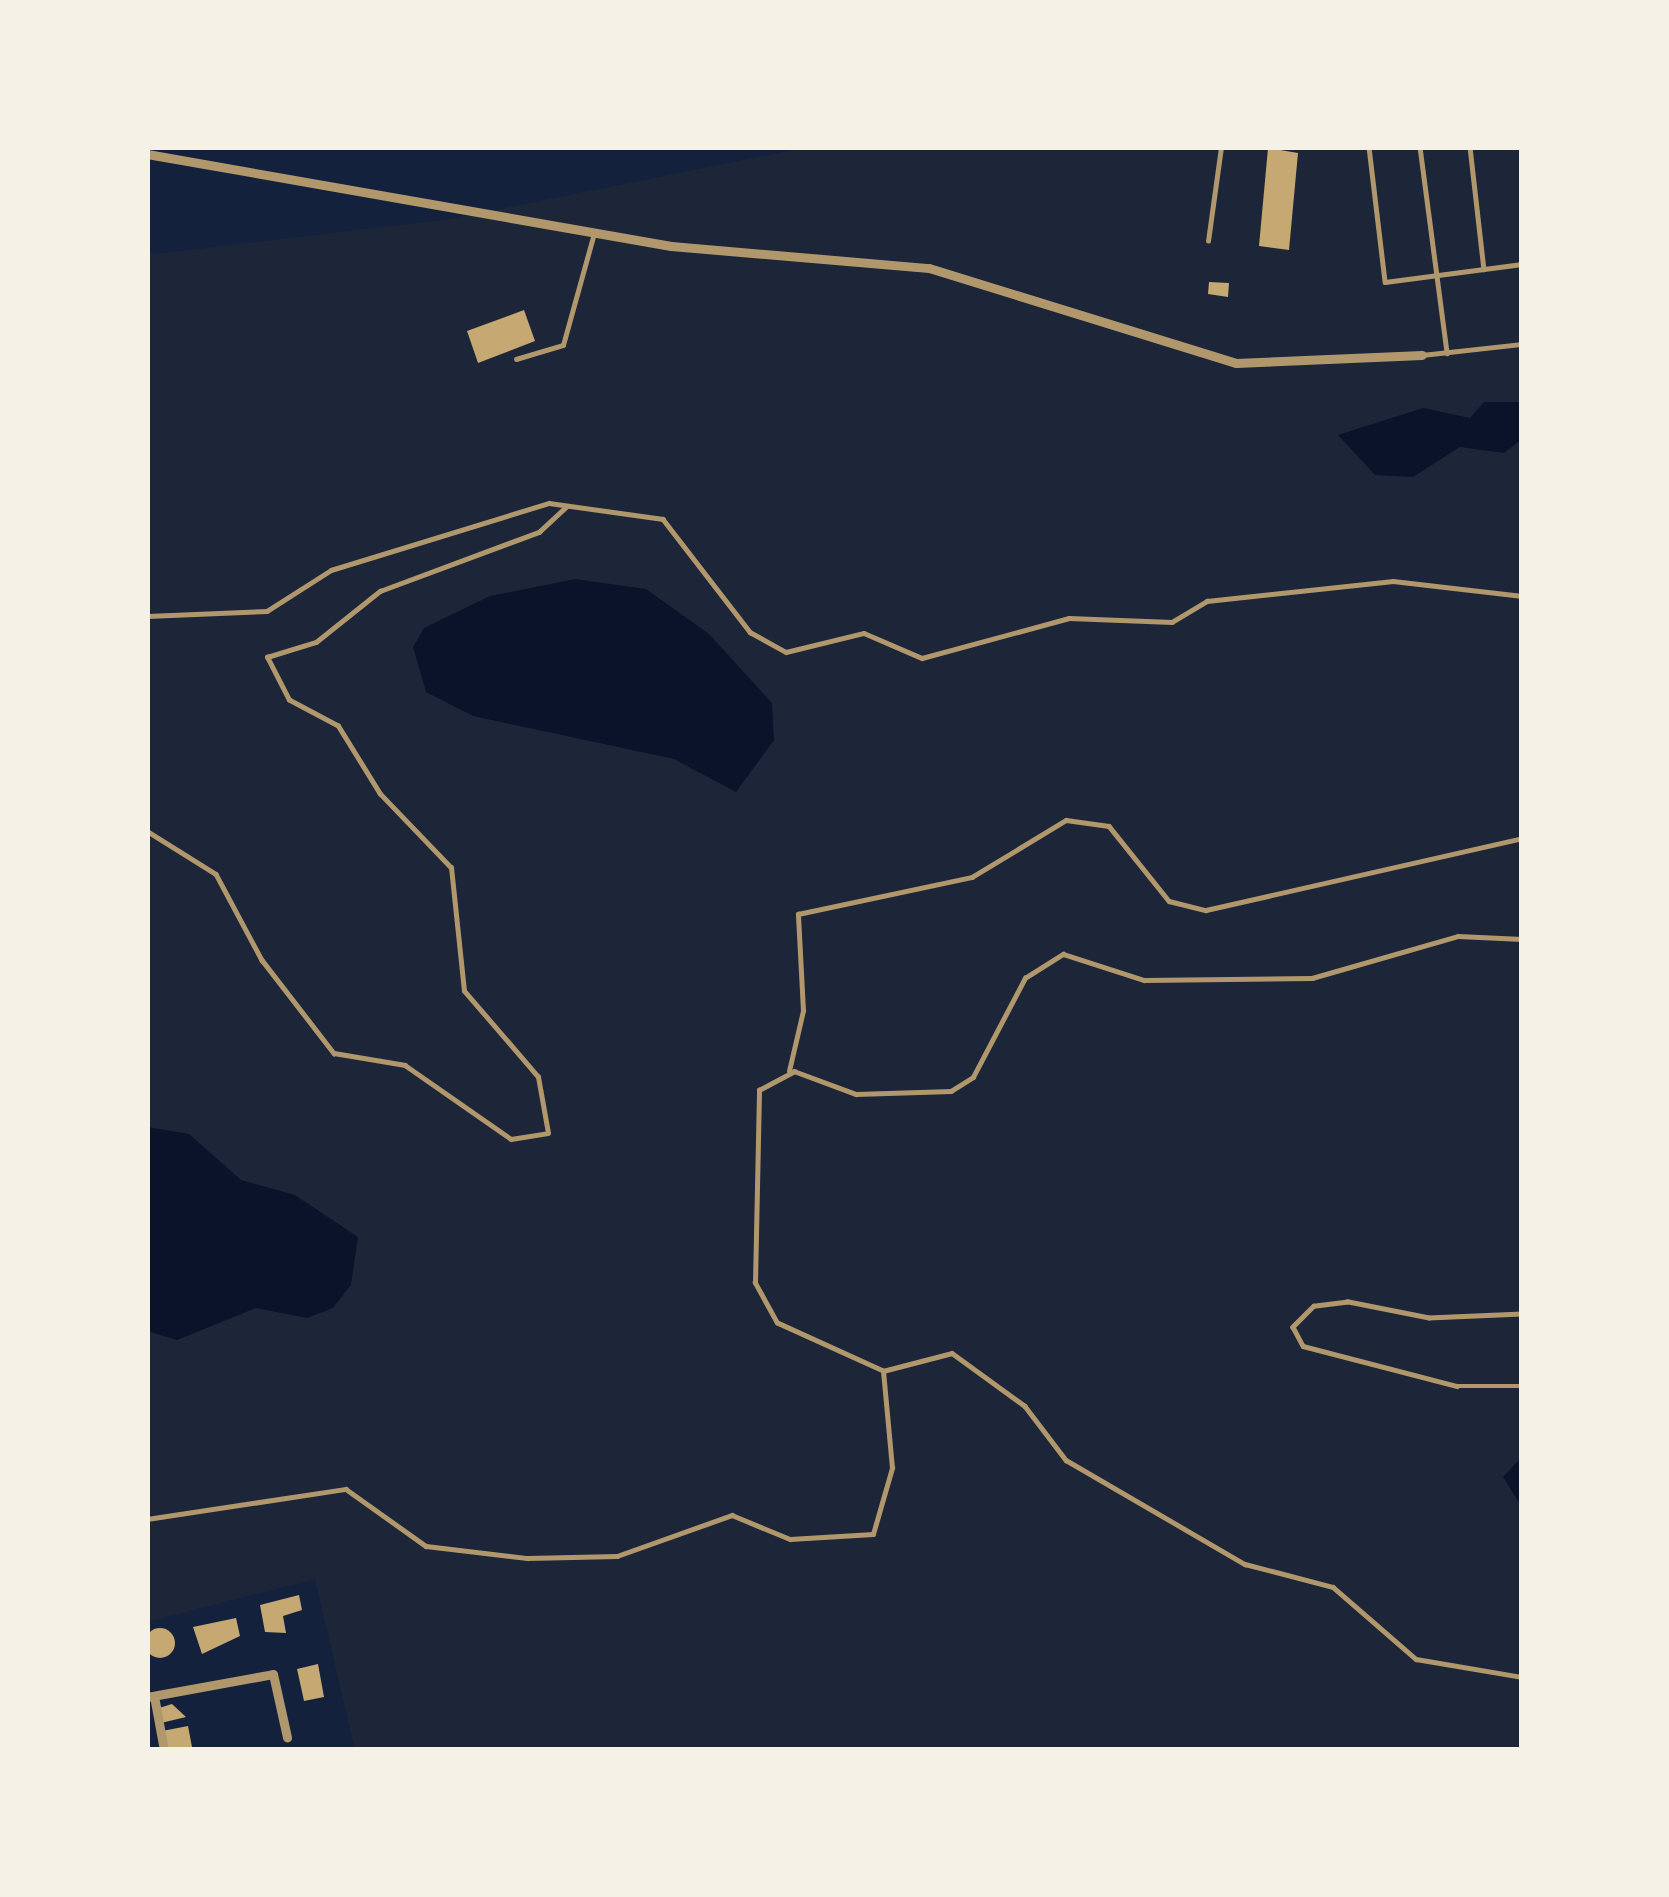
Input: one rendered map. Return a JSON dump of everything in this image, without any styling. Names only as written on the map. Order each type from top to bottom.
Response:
[{"type":"street","points":[[147,154],[594,233],[928,268],[1236,363],[1422,356]]},
{"type":"street","points":[[164,1750],[150,1696],[274,1674],[287,1738]]},
{"type":"lane","points":[[1208,241],[1222,147]]},
{"type":"lane","points":[[1370,147],[1385,281],[1522,264]]},
{"type":"lane","points":[[1420,147],[1447,353]]},
{"type":"lane","points":[[1470,147],[1484,269]]},
{"type":"lane","points":[[516,359],[563,345],[594,233]]},
{"type":"lane","points":[[1422,356],[1522,344]]},
{"type":"lane","points":[[147,831],[216,874],[262,960],[334,1054],[405,1065],[511,1139],[548,1133],[538,1077],[464,992],[451,868],[380,794],[338,726],[289,700],[267,657],[316,642],[380,590],[539,532],[566,507]]},
{"type":"lane","points":[[147,616],[267,611],[331,570],[523,508],[566,507],[663,519],[750,632],[786,652],[864,633],[922,658],[1069,618],[1172,622],[1207,601],[1393,580],[1522,596]]},
{"type":"lane","points":[[1522,838],[1206,910],[1169,901],[1109,826],[1066,820],[971,877],[798,914],[803,1011],[789,1072],[759,1090],[752,1117],[755,1283],[778,1323],[883,1371],[952,1353],[1025,1406],[1066,1460],[1245,1564],[1333,1587],[1416,1659],[1522,1677]]},
{"type":"lane","points":[[789,1072],[856,1094],[951,1091],[973,1077],[1025,978],[1063,954],[1144,980],[1312,978],[1458,936],[1522,939]]},
{"type":"lane","points":[[1522,1314],[1429,1318],[1348,1302],[1314,1306],[1293,1327],[1303,1346],[1457,1386],[1522,1386]]},
{"type":"lane","points":[[147,1520],[346,1489],[427,1546],[527,1558],[617,1556],[732,1515],[790,1539],[856,1540],[873,1534],[892,1468],[883,1371]]},
{"type":"shaded area","points":[[809,147],[1522,147],[1522,1750],[355,1750],[315,1579],[147,1622],[147,255],[451,219]]},
{"type":"shaded area","points":[[1484,402],[1522,402],[1522,439],[1504,453],[1460,447],[1413,477],[1375,475],[1338,435],[1423,408],[1470,418]]},
{"type":"shaded area","points":[[575,579],[646,589],[709,634],[772,703],[774,740],[736,792],[674,759],[473,716],[426,692],[413,647],[424,628],[490,596]]},
{"type":"shaded area","points":[[147,1127],[189,1134],[241,1180],[295,1195],[358,1237],[351,1285],[333,1308],[307,1318],[256,1308],[177,1340],[147,1331]]},
{"type":"shaded area","points":[[1522,1457],[1522,1507],[1503,1477]]},
{"type":"building","points":[[1268,148],[1298,153],[1289,250],[1259,246]]},
{"type":"building","points":[[1209,282],[1229,283],[1228,297],[1208,294]]},
{"type":"building","points":[[524,310],[535,341],[478,363],[467,331]]},
{"type":"building","points":[[299,1595],[302,1610],[283,1616],[286,1633],[265,1632],[260,1605]]},
{"type":"building","points":[[236,1618],[240,1636],[202,1654],[193,1627]]},
{"type":"building","points":[[160,1628],[175,1643],[160,1658],[145,1643]]},
{"type":"building","points":[[318,1664],[324,1697],[304,1701],[297,1669]]},
{"type":"building","points":[[172,1704],[186,1717],[161,1723],[159,1708]]},
{"type":"building","points":[[188,1726],[192,1747],[205,1750],[166,1750],[162,1731]]}]
